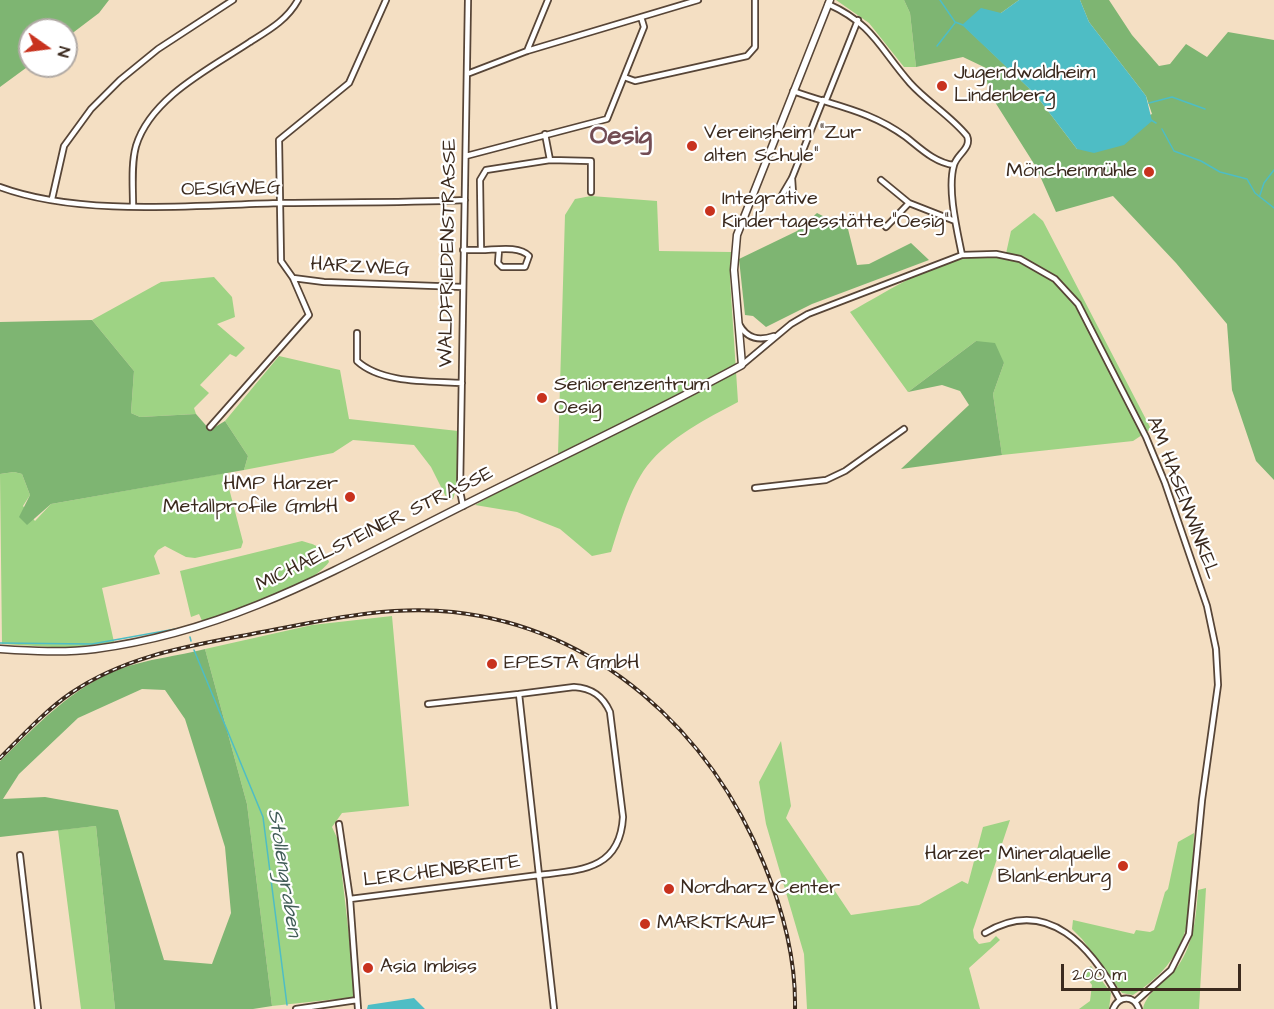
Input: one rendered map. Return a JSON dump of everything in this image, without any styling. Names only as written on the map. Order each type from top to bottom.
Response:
[{"type":"street","points":[[52,199],[64,146],[91,109],[120,80],[158,49],[233,0]]},
{"type":"street","points":[[133,206],[135,148],[144,128],[153,116],[182,88],[279,23],[298,0]]},
{"type":"street","name":"HARZWEG","points":[[210,428],[309,315],[293,278],[281,261],[279,140],[349,83],[386,0]]},
{"type":"street","name":"WALDFRIEDENSTRASSE","points":[[463,506],[460,491],[468,0]]},
{"type":"street","points":[[527,51],[548,0]]},
{"type":"street","points":[[467,74],[527,51],[698,0]]},
{"type":"street","points":[[624,76],[635,81],[747,56],[755,47],[755,0]]},
{"type":"street","points":[[742,364],[734,270],[737,235],[829,2],[868,28],[911,83],[967,136],[967,146],[954,165],[955,222],[962,255]]},
{"type":"street","points":[[466,156],[607,119],[644,27],[641,17]]},
{"type":"street","points":[[792,178],[858,20]]},
{"type":"street","points":[[793,91],[874,118],[929,155],[954,165]]},
{"type":"street","points":[[545,134],[550,160]]},
{"type":"street","points":[[482,250],[482,175],[486,170],[550,160],[591,160],[591,192]]},
{"type":"street","points":[[881,180],[909,203],[955,222]]},
{"type":"street","name":"OESIGWEG","points":[[0,187],[52,199],[133,206],[465,200]]},
{"type":"street","points":[[886,227],[909,203]]},
{"type":"street","points":[[463,250],[499,250],[525,251],[529,256],[529,262],[525,267],[502,267],[498,263],[499,250]]},
{"type":"street","name":"AM HASENWINKEL","points":[[742,364],[799,319],[822,307],[962,255],[996,254],[1028,262],[1055,279],[1078,304],[1154,455],[1211,623],[1217,660],[1218,698],[1201,808],[1192,921],[1186,943],[1175,964],[1160,982],[1135,1002]]},
{"type":"street","name":"HARZWEG","points":[[293,278],[324,282],[463,287]]},
{"type":"street","points":[[739,323],[746,334],[757,339],[777,335]]},
{"type":"street","points":[[357,333],[357,362],[372,370],[418,380],[462,383]]},
{"type":"street","name":"MICHAELSTEINER STRASSE","points":[[0,649],[46,652],[95,649],[148,641],[202,627],[261,605],[463,506],[742,364]]},
{"type":"street","points":[[755,488],[826,480],[845,471],[904,429]]},
{"type":"street","name":"LERCHENBREITE","points":[[350,899],[539,874],[579,871],[601,862],[616,845],[623,817],[610,712],[604,700],[594,691],[582,687],[428,704]]},
{"type":"street","name":"LERCHENBREITE","points":[[519,694],[554,1009]]},
{"type":"street","name":"LERCHENBREITE","points":[[339,824],[350,899],[358,1009]]},
{"type":"street","points":[[20,855],[38,1009]]},
{"type":"street","points":[[985,933],[997,926],[1021,920],[1041,922],[1063,930],[1084,948],[1120,1000]]},
{"type":"street","points":[[1113,1009],[1120,1000],[1127,998],[1135,1002],[1139,1009]]},
{"type":"street","points":[[296,1009],[357,1000]]},
{"type":"green space","points":[[0,0],[109,0],[99,13],[78,29],[78,18],[18,18],[18,74],[0,87]]},
{"type":"green space","points":[[836,0],[904,0],[910,13],[916,67],[904,67],[869,23]]},
{"type":"green space","points":[[904,0],[1019,0],[1001,13],[963,25],[1035,94],[1077,149],[1152,114],[1146,96],[1089,22],[1080,0],[1109,0],[1132,35],[1159,66],[1170,64],[1186,44],[1207,57],[1228,32],[1274,40],[1274,480],[1256,461],[1232,390],[1227,324],[1176,263],[1113,196],[1056,212],[1036,167],[988,91],[986,68],[963,57],[916,67],[910,13]]},
{"type":"green space","points":[[591,196],[657,201],[659,251],[731,252],[730,279],[738,402],[677,437],[656,456],[635,486],[611,552],[592,556],[560,529],[517,512],[475,505],[553,461],[558,454],[565,215],[575,199]]},
{"type":"green space","points":[[817,213],[848,229],[857,265],[869,264],[911,243],[929,260],[812,304],[766,327],[753,316],[745,315],[739,259],[797,231]]},
{"type":"green space","points":[[1034,213],[1043,221],[1151,429],[1133,441],[1002,455],[993,394],[1004,363],[976,341],[908,392],[850,312],[905,281],[944,264],[963,259],[1005,258],[1011,231]]},
{"type":"green space","points":[[214,277],[232,297],[235,317],[217,324],[245,348],[236,357],[230,354],[200,385],[209,393],[194,408],[196,414],[140,417],[131,413],[134,371],[92,320],[161,282]]},
{"type":"green space","points":[[92,320],[134,371],[131,413],[140,417],[196,414],[210,430],[225,421],[248,456],[244,470],[51,504],[27,525],[19,517],[30,495],[22,474],[14,472],[0,474],[0,322]]},
{"type":"green space","points":[[976,341],[995,343],[1004,363],[993,394],[1002,455],[901,469],[969,405],[960,391],[942,385],[908,392]]},
{"type":"green space","points":[[279,356],[340,370],[349,419],[458,431],[457,486],[453,499],[446,497],[431,467],[414,445],[353,440],[333,453],[244,470],[248,456],[225,421]]},
{"type":"green space","points":[[14,472],[22,474],[30,495],[23,506],[35,521],[51,504],[225,473],[243,542],[241,548],[195,558],[186,557],[165,546],[154,556],[160,574],[102,588],[114,642],[69,648],[2,644],[0,474]]},
{"type":"green space","points":[[302,541],[319,547],[329,562],[306,581],[271,598],[203,623],[199,614],[191,617],[180,571]]},
{"type":"green space","points":[[392,616],[409,806],[342,813],[332,827],[338,840],[356,997],[272,1006],[247,804],[205,649],[312,625]]},
{"type":"green space","points":[[205,649],[247,804],[272,1006],[253,1009],[115,1009],[96,826],[0,837],[0,761],[27,734],[86,686],[120,669]],"holes":[[[142,689],[165,690],[185,719],[225,847],[231,913],[212,964],[164,960],[118,810],[45,797],[3,799],[19,774],[78,718]]]},
{"type":"green space","points":[[781,741],[791,806],[786,818],[851,915],[919,905],[962,881],[968,884],[983,827],[1010,820],[973,930],[974,938],[979,944],[990,942],[996,936],[1000,940],[969,968],[980,1009],[807,1009],[804,954],[766,824],[759,782]]},
{"type":"green space","points":[[96,826],[115,1009],[81,1009],[58,830]]},
{"type":"green space","points":[[1194,833],[1191,904],[1181,944],[1170,962],[1154,979],[1133,995],[1122,993],[1072,929],[1073,920],[1134,934],[1136,930],[1150,932],[1154,930],[1165,892],[1168,889],[1178,842]]},
{"type":"green space","points":[[1206,888],[1199,1009],[1143,1009],[1148,997],[1174,971],[1188,948],[1193,930],[1198,890]]},
{"type":"green space","points":[[1091,966],[1111,993],[1109,1009],[1079,1009],[1090,1001],[1092,985],[1082,972]]},
{"type":"water","points":[[1019,0],[1080,0],[1089,22],[1146,96],[1152,121],[1124,145],[1094,153],[1077,149],[1035,94],[962,25],[981,8],[1001,13]]},
{"type":"water","points":[[414,998],[425,1009],[367,1009],[368,1005]]},
{"type":"waterway","points":[[940,0],[955,22],[963,25]]},
{"type":"waterway","points":[[937,46],[955,23]]},
{"type":"waterway","points":[[1149,103],[1172,97],[1205,109]]},
{"type":"waterway","points":[[1151,120],[1156,123]]},
{"type":"waterway","points":[[1162,129],[1174,151],[1201,161],[1220,172],[1247,179],[1255,193],[1274,208]]},
{"type":"waterway","points":[[1260,195],[1264,183],[1274,170]]},
{"type":"waterway","name":"Stollengraben","points":[[0,643],[92,644],[181,628]]},
{"type":"waterway","name":"Stollengraben","points":[[190,637],[191,641]]},
{"type":"waterway","name":"Stollengraben","points":[[194,650],[263,817],[287,1005]]},
{"type":"railway","points":[[0,758],[43,715],[71,693],[116,669],[163,653],[309,623],[381,612],[429,610],[506,622],[555,640],[601,664],[643,694],[681,730],[713,771],[741,816],[764,864],[777,899],[791,953],[795,1009]]},
{"type":"place","name":"Jugendwaldheim Lindenberg","points":[[942,86]]},
{"type":"place","name":"Vereinsheim \"Zur alten Schule\"","points":[[692,146]]},
{"type":"place","name":"Mönchenmühle","points":[[1149,172]]},
{"type":"place","name":"Integrative Kindertagesstätte \"Oesig\"","points":[[710,211]]},
{"type":"place","name":"Seniorenzentrum Oesig","points":[[542,398]]},
{"type":"place","name":"HMP Harzer Metallprofile GmbH","points":[[350,497]]},
{"type":"place","name":"EPESTA GmbH","points":[[492,664]]},
{"type":"place","name":"Harzer Mineralquelle Blankenburg","points":[[1123,866]]},
{"type":"place","name":"Nordharz Center","points":[[669,889]]},
{"type":"place","name":"MARKTKAUF","points":[[645,924]]},
{"type":"place","name":"Asia Imbiss","points":[[368,968]]},
{"type":"district","name":"Oesig","points":[[621,138]]}]
